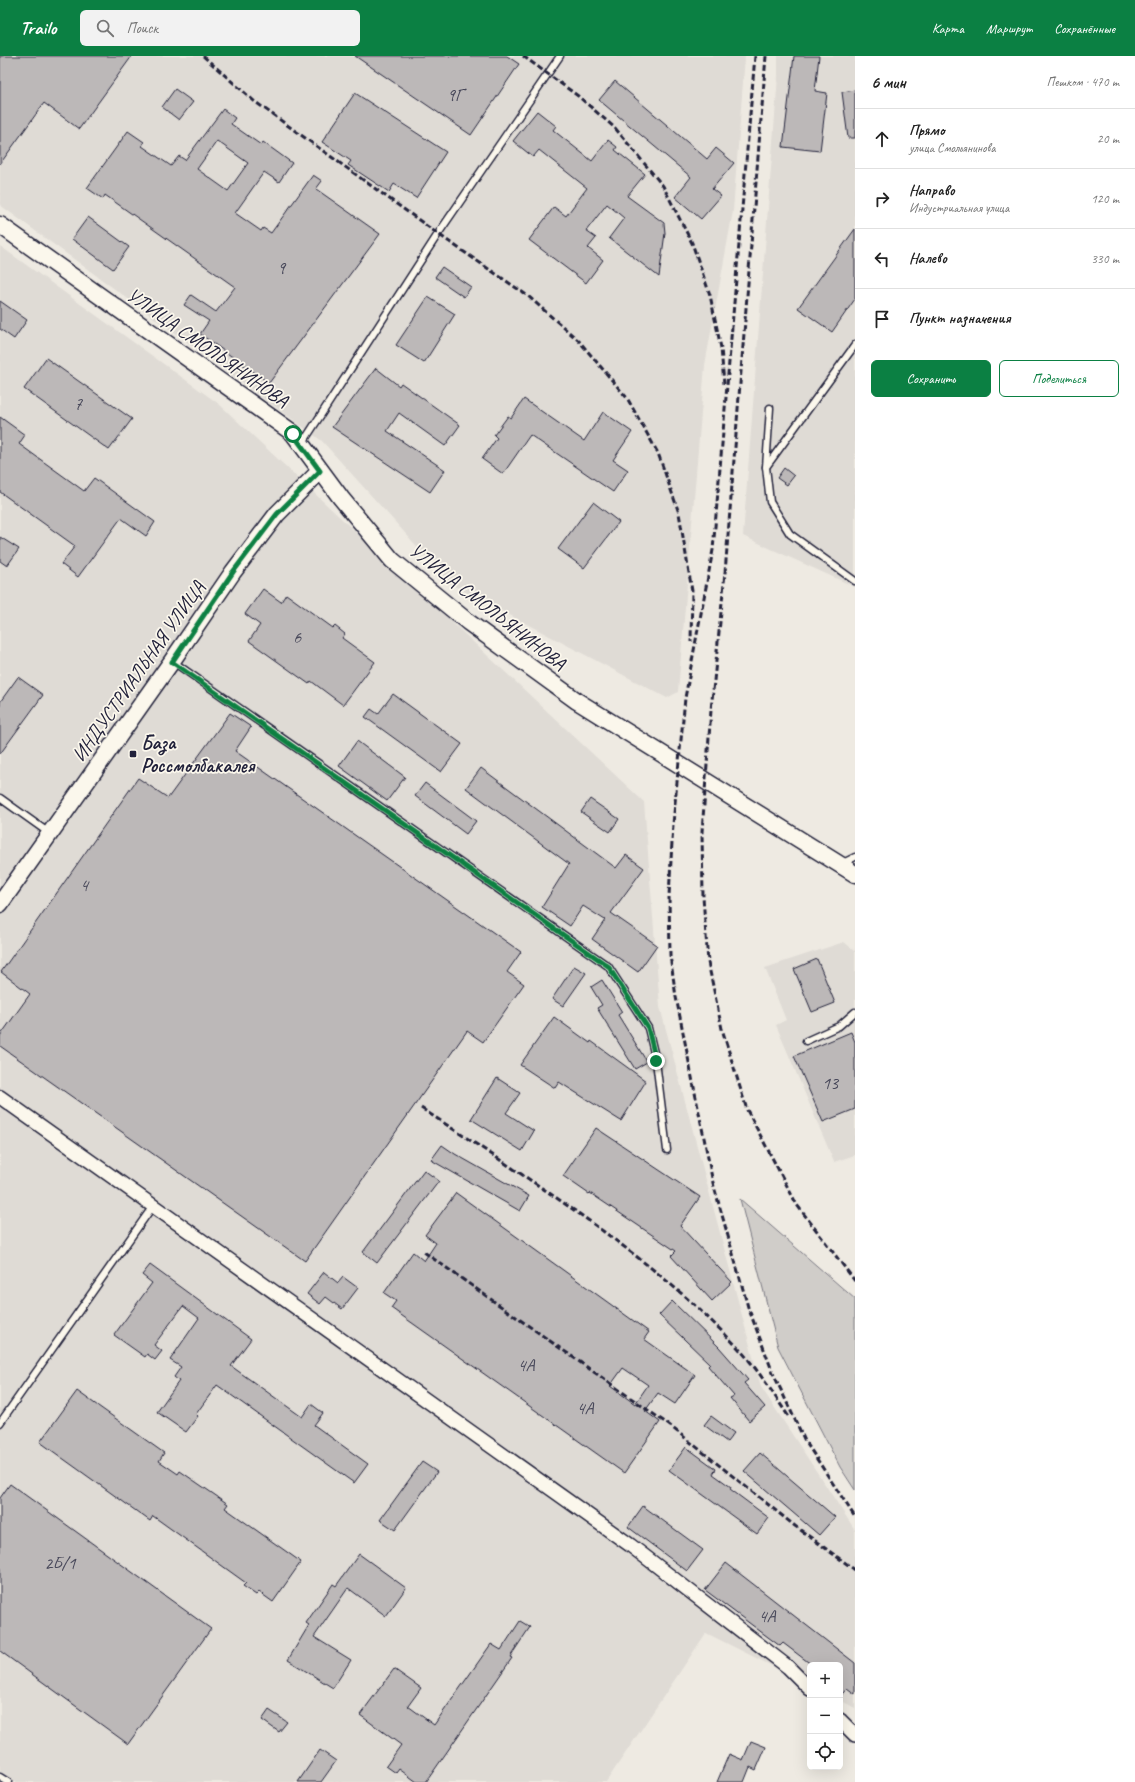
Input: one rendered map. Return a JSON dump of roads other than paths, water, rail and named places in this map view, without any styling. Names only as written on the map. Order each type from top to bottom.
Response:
[{"type":"street","name":"УЛИЦА СМОЛЬЯНИНОВА","points":[[0,225],[293,434],[302,444],[320,471],[392,560],[468,622],[577,701],[855,874]]},
{"type":"street","name":"ИНДУСТРИАЛЬНАЯ УЛИЦА","points":[[0,904],[172,662],[233,572],[277,514],[320,471]]},
{"type":"street","points":[[0,1097],[630,1545],[788,1667],[807,1686]]},
{"type":"street","points":[[843,1723],[855,1735]]},
{"type":"lane","points":[[302,444],[438,234],[560,56]]},
{"type":"lane","points":[[766,467],[855,345]]},
{"type":"lane","points":[[770,408],[766,467],[770,502],[790,534],[855,581]]},
{"type":"lane","points":[[172,662],[608,966],[648,1028],[656,1061],[667,1150]]},
{"type":"lane","points":[[0,798],[50,834]]},
{"type":"lane","points":[[840,865],[855,857]]},
{"type":"lane","points":[[806,1041],[838,1026],[855,1012]]},
{"type":"lane","points":[[0,1423],[153,1206]]},
{"type":"lane","points":[[0,1777],[8,1782]]},
{"type":"railway","points":[[203,56],[254,101],[438,234],[528,296],[579,341],[627,398],[658,453],[679,513],[692,591],[691,642]]},
{"type":"railway","points":[[523,56],[578,96],[615,128],[663,186],[692,243],[710,295],[721,348],[724,384]]},
{"type":"railway","points":[[755,56],[713,550],[685,698],[673,824],[669,896],[670,955],[676,997],[713,1183],[748,1307],[773,1373],[805,1441],[855,1517]]},
{"type":"railway","points":[[766,56],[725,573],[711,710],[702,832],[703,897],[708,962],[722,1029],[747,1110],[797,1205],[855,1281]]},
{"type":"railway","points":[[421,1108],[547,1191],[588,1220],[669,1283],[706,1316],[741,1351],[760,1375],[789,1417]]},
{"type":"railway","points":[[424,1252],[669,1425],[795,1526],[855,1570]]},
{"type":"place","name":"База Россмолбакалея","points":[[133,754]]}]
